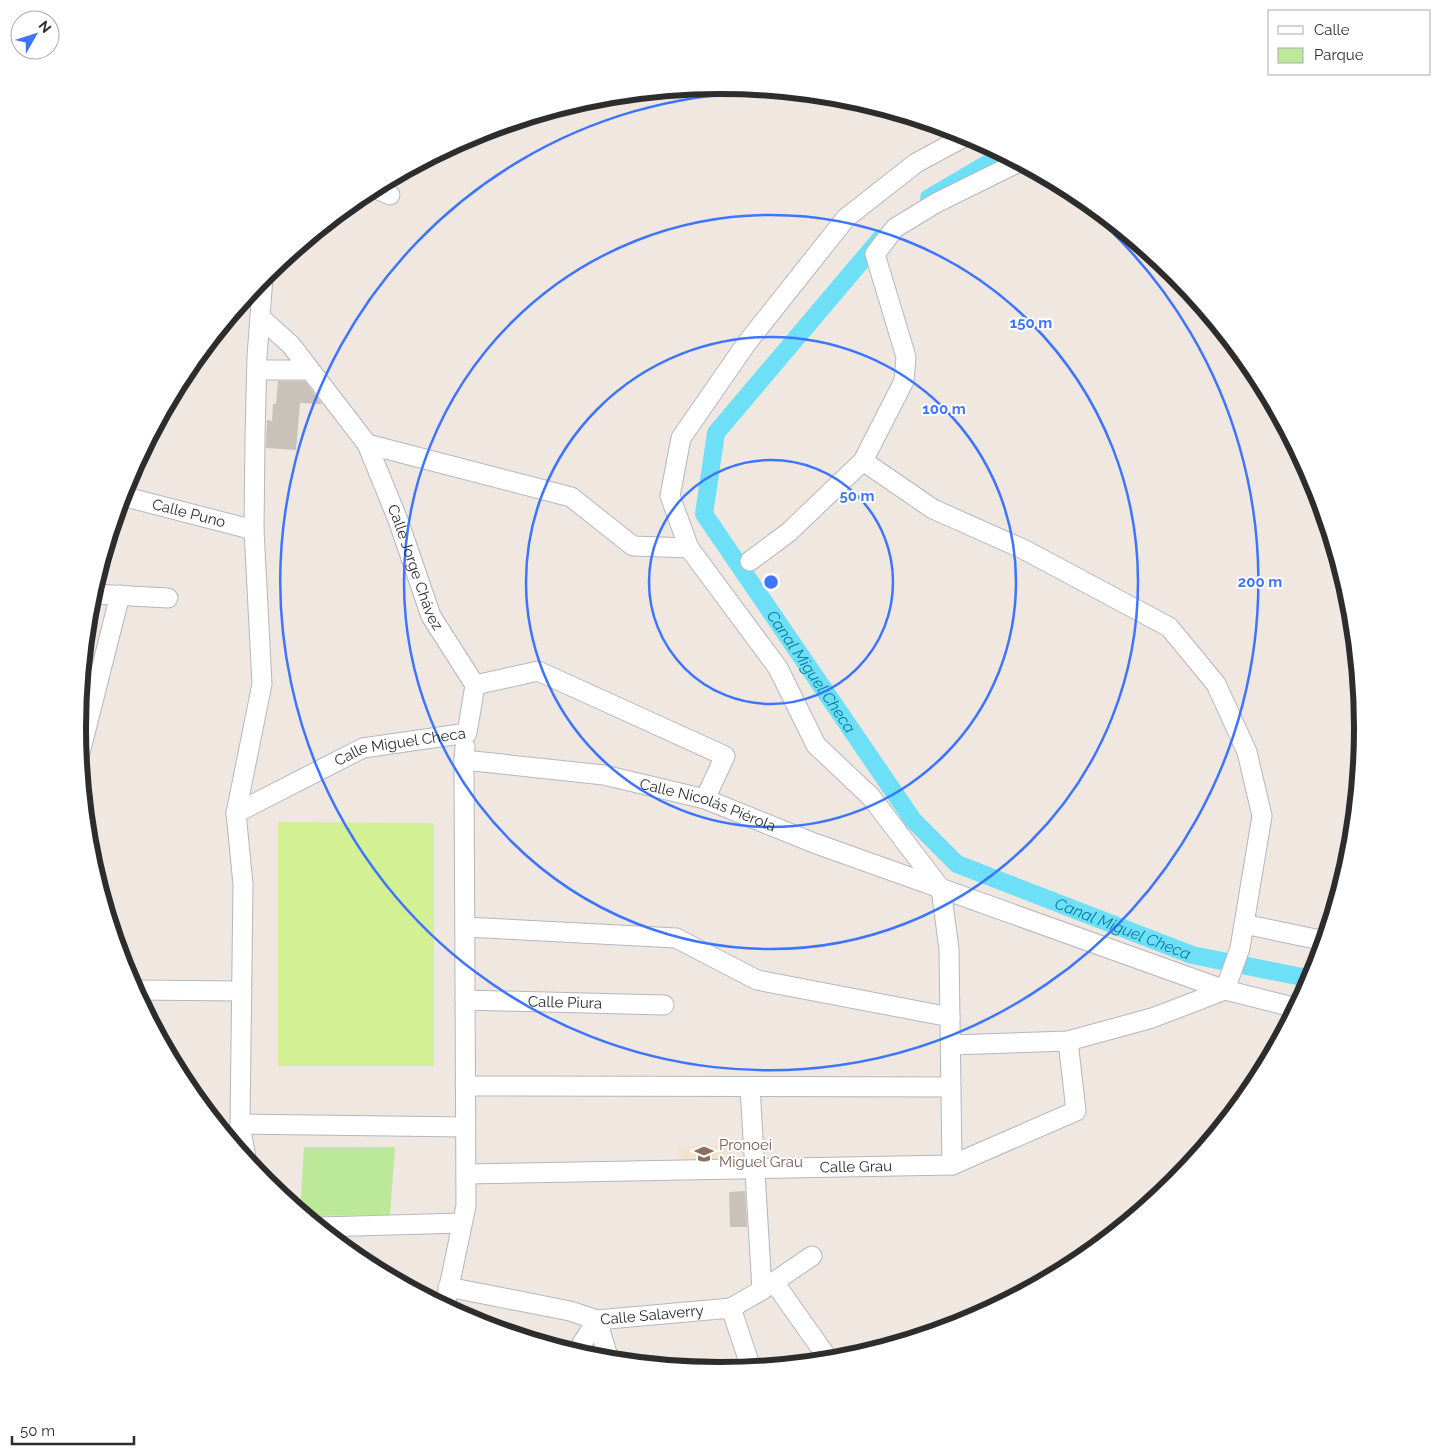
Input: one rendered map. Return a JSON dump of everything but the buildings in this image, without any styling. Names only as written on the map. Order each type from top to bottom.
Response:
[{"type":"street","points":[[952,1164],[949,949],[941,888],[872,797],[816,745],[778,668],[688,548],[670,496],[681,438],[746,344],[846,218],[916,162],[958,140]]},
{"type":"street","points":[[750,561],[790,532],[863,461],[904,381],[906,356],[875,254],[895,228],[936,203],[1012,165]]},
{"type":"street","points":[[244,1146],[240,1124],[243,884],[236,813],[262,684],[254,530],[257,363],[262,291]]},
{"type":"street","name":"Calle Jorge Chávez","points":[[260,317],[290,345],[367,444],[404,538],[431,616],[475,685]]},
{"type":"street","points":[[257,363],[269,343],[284,341],[290,345]]},
{"type":"street","points":[[257,363],[310,370]]},
{"type":"street","points":[[367,444],[571,496],[633,546],[688,548]]},
{"type":"street","points":[[863,461],[933,508],[1023,549],[1169,627],[1216,684],[1247,752],[1262,816],[1240,948],[1225,990],[1152,1018],[1068,1041],[951,1045]]},
{"type":"street","name":"Calle Puno","points":[[130,498],[254,530]]},
{"type":"street","points":[[100,594],[168,598]]},
{"type":"street","points":[[86,729],[120,595]]},
{"type":"street","points":[[475,685],[538,671],[725,756],[705,799]]},
{"type":"street","name":"Calle Miguel Checa","points":[[236,813],[363,748],[467,733],[475,685]]},
{"type":"street","points":[[445,1299],[466,1206],[464,760],[467,733]]},
{"type":"street","name":"Calle Nicolás Piérola","points":[[464,760],[604,775],[705,799],[814,843],[1225,990],[1290,1006]]},
{"type":"street","points":[[1244,924],[1318,939]]},
{"type":"street","points":[[464,928],[676,938],[757,980],[950,1017]]},
{"type":"street","points":[[144,990],[242,991]]},
{"type":"street","name":"Calle Piura","points":[[465,1000],[664,1005]]},
{"type":"street","name":"Calle Grau","points":[[466,1174],[952,1164],[1076,1111],[1068,1041]]},
{"type":"street","points":[[465,1086],[951,1087]]},
{"type":"street","points":[[750,1087],[755,1168],[768,1286],[824,1353]]},
{"type":"street","points":[[240,1124],[465,1127]]},
{"type":"street","points":[[329,1227],[462,1223]]},
{"type":"street","name":"Calle Salaverry","points":[[448,1287],[570,1311],[597,1320],[731,1308],[812,1256]]},
{"type":"street","points":[[731,1308],[749,1361]]},
{"type":"street","points":[[580,1346],[597,1320]]},
{"type":"street","points":[[597,1320],[606,1352]]},
{"type":"shaded area","name":"Pronoei Miguel Grau","points":[[729,1145],[729,1161],[680,1161],[679,1147]]},
{"type":"green space","points":[[278,822],[434,823],[434,1066],[278,1066]]},
{"type":"green space","points":[[304,1147],[395,1147],[390,1215],[315,1216],[300,1204]]},
{"type":"waterway","name":"Canal Miguel Checa","points":[[929,198],[998,158]]},
{"type":"waterway","name":"Canal Miguel Checa","points":[[881,238],[716,433],[704,514],[913,820],[957,864],[1192,955],[1303,977]]},
{"type":"place","name":"Pronoei Miguel Grau","points":[[704,1154]]}]
